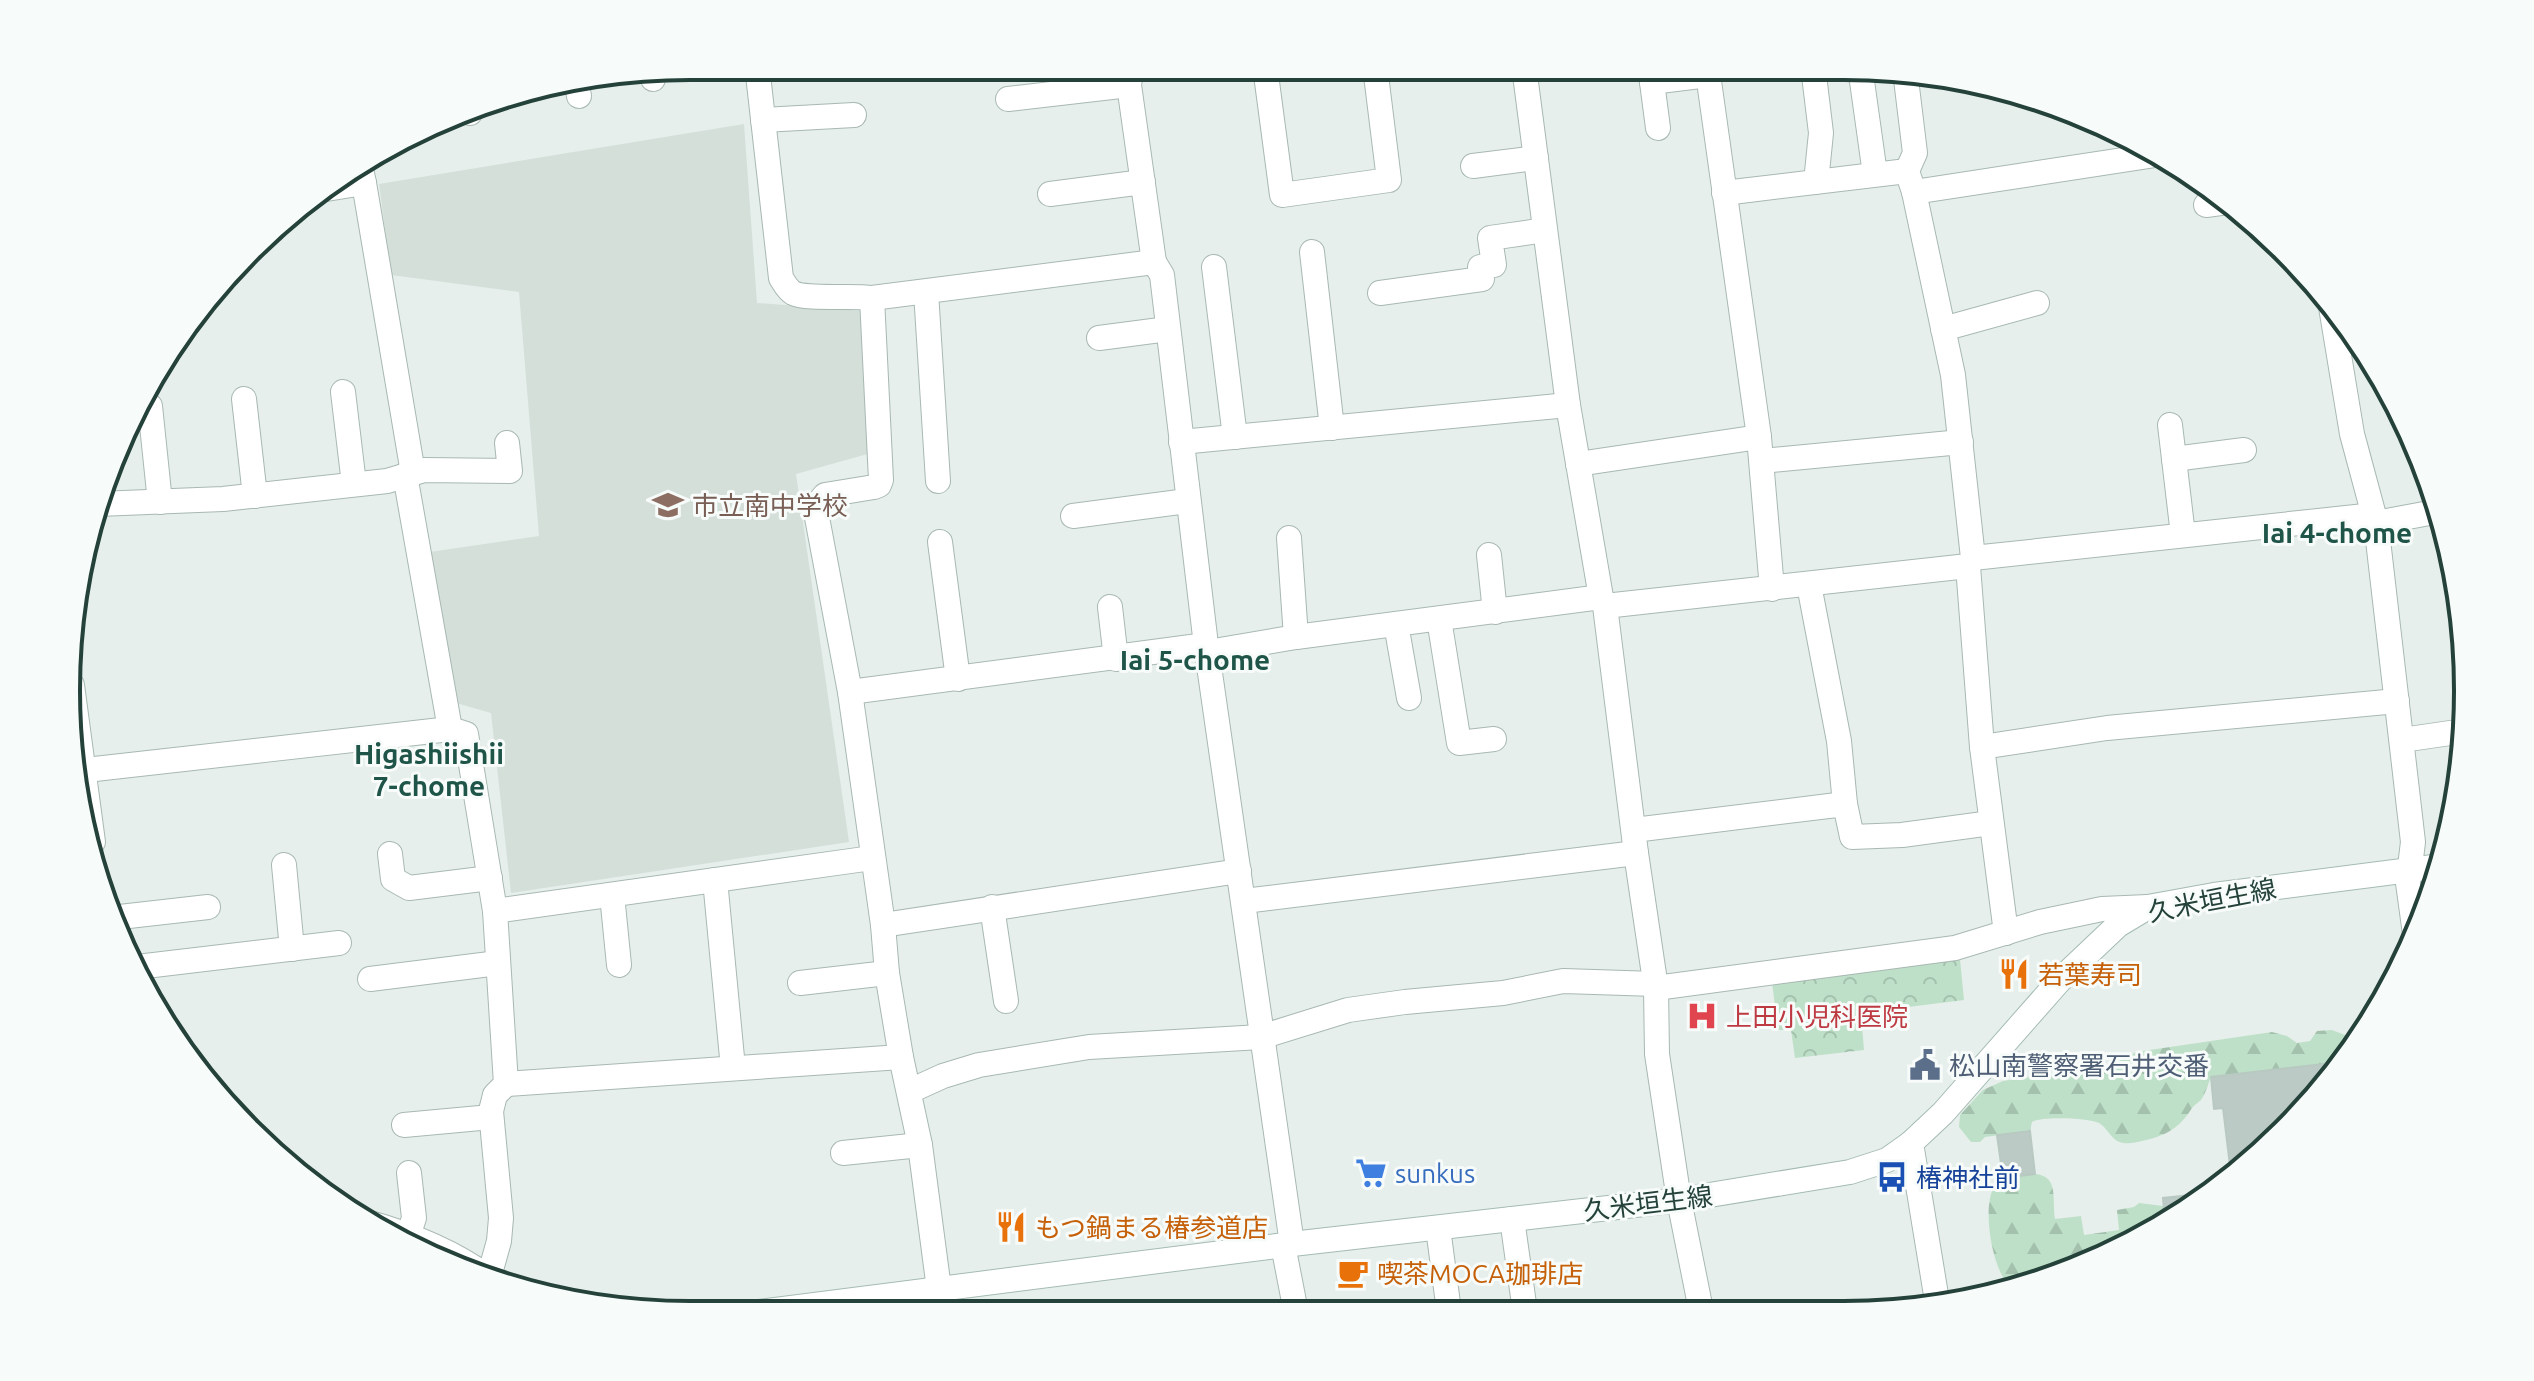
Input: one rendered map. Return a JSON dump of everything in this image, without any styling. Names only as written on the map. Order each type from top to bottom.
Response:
[{"type":"street","points":[[759,80],[781,278],[789,291],[802,296],[853,295],[872,298],[1154,262]]},
{"type":"street","points":[[1008,99],[1109,80]]},
{"type":"street","points":[[1130,80],[1154,262],[1162,275],[1187,501],[1244,901],[1295,1301]]},
{"type":"street","points":[[1267,80],[1282,195],[1389,180],[1377,80]]},
{"type":"street","points":[[1526,80],[1568,405],[1603,602],[1656,986],[1657,1054],[1679,1200],[1699,1301]]},
{"type":"street","points":[[1652,80],[1658,128]]},
{"type":"street","points":[[1709,80],[1760,449],[1772,589]]},
{"type":"street","points":[[1815,80],[1821,133],[1816,182]]},
{"type":"street","points":[[1862,80],[1875,174]]},
{"type":"street","points":[[1907,83],[1915,153],[1910,182],[1953,375],[1961,442],[1982,747],[2006,933]]},
{"type":"street","points":[[763,120],[854,115]]},
{"type":"street","points":[[1724,193],[1875,174],[1910,182],[2139,157]]},
{"type":"street","points":[[1473,166],[1536,158]]},
{"type":"street","points":[[362,176],[450,729]]},
{"type":"street","points":[[1050,194],[1143,182]]},
{"type":"street","points":[[1380,293],[1482,279],[1480,267],[1494,265],[1490,238],[1545,230]]},
{"type":"street","points":[[1312,252],[1332,428]]},
{"type":"street","points":[[1214,267],[1235,437]]},
{"type":"street","points":[[926,292],[938,481]]},
{"type":"street","points":[[872,298],[881,480],[874,487],[825,495],[815,507],[850,692],[887,973],[920,1145],[935,1297]]},
{"type":"street","points":[[1943,329],[2037,303]]},
{"type":"street","points":[[1099,338],[1168,329]]},
{"type":"street","points":[[2337,332],[2352,434],[2375,519],[2413,842],[2408,883],[2412,913]]},
{"type":"street","points":[[343,392],[354,484]]},
{"type":"street","points":[[244,399],[255,496]]},
{"type":"street","points":[[1181,442],[1568,405]]},
{"type":"street","points":[[150,407],[160,502]]},
{"type":"street","points":[[2170,425],[2183,535]]},
{"type":"street","points":[[1578,464],[1760,449],[1961,442]]},
{"type":"street","points":[[109,504],[255,496],[387,481],[424,470],[510,471],[507,443]]},
{"type":"street","points":[[2174,459],[2244,450]]},
{"type":"street","points":[[1073,516],[1187,501]]},
{"type":"street","points":[[850,692],[1495,612],[1772,589],[2183,535],[2427,513]]},
{"type":"street","points":[[1289,538],[1296,637]]},
{"type":"street","points":[[940,542],[958,679]]},
{"type":"street","points":[[1489,555],[1495,612]]},
{"type":"street","points":[[1809,585],[1839,741],[1845,804],[1852,837],[1902,835],[1991,823]]},
{"type":"street","points":[[1110,607],[1116,659]]},
{"type":"street","points":[[1439,619],[1459,743],[1494,739]]},
{"type":"street","points":[[1396,624],[1409,698]]},
{"type":"street","points":[[1982,747],[2107,728],[2397,701]]},
{"type":"street","points":[[85,770],[450,729],[466,734],[495,911],[506,1084]]},
{"type":"street","points":[[2402,740],[2453,733]]},
{"type":"street","points":[[1244,901],[1635,842],[1845,804]]},
{"type":"street","points":[[390,854],[393,879],[409,888],[490,878]]},
{"type":"street","points":[[495,911],[872,858]]},
{"type":"street","points":[[284,865],[292,949]]},
{"type":"street","name":"久米垣生線","points":[[889,1301],[935,1297],[1288,1245],[1679,1200],[1850,1172],[1887,1160],[1911,1143],[1943,1113],[2060,980],[2118,925],[2148,907],[2214,895],[2428,867]]},
{"type":"street","points":[[883,925],[1239,871]]},
{"type":"street","points":[[715,880],[733,1068]]},
{"type":"street","points":[[612,895],[619,965]]},
{"type":"street","points":[[123,917],[208,907]]},
{"type":"street","points":[[992,907],[1006,1001]]},
{"type":"street","points":[[910,1091],[943,1076],[979,1065],[1089,1047],[1261,1037],[1348,1010],[1503,993],[1563,981],[1656,986],[1955,948],[2102,909],[2148,907]]},
{"type":"street","points":[[146,966],[339,943]]},
{"type":"street","points":[[370,979],[498,963]]},
{"type":"street","points":[[800,983],[887,973]]},
{"type":"street","points":[[491,1268],[501,1218],[491,1117],[495,1095],[506,1084],[901,1057]]},
{"type":"street","points":[[404,1125],[491,1117]]},
{"type":"street","points":[[1911,1143],[1936,1294]]},
{"type":"street","points":[[843,1153],[920,1145]]},
{"type":"street","points":[[409,1173],[414,1218],[409,1232]]},
{"type":"street","points":[[1512,1219],[1524,1301]]},
{"type":"street","points":[[1438,1228],[1448,1301]]},
{"type":"shaded area","name":"市立南中学校","points":[[744,124],[757,303],[864,311],[871,453],[796,474],[849,842],[511,893],[491,713],[456,703],[430,552],[539,536],[519,292],[391,275],[379,184]]},
{"type":"green space","points":[[1960,959],[1964,1000],[1861,1013],[1864,1050],[1795,1058],[1791,1030],[1778,1030],[1772,982]]},
{"type":"green space","points":[[2332,1030],[2347,1036],[2326,1065],[2211,1077],[2202,1098],[2182,1121],[2164,1134],[2150,1139],[2120,1142],[2099,1123],[2076,1119],[2037,1120],[2032,1122],[2030,1131],[1985,1137],[1980,1142],[1971,1142],[1959,1127],[1960,1115],[1983,1090],[2003,1081],[2112,1065],[2136,1052],[2272,1032],[2297,1043],[2310,1041],[2317,1031]]},
{"type":"green space","points":[[2035,1174],[2048,1179],[2054,1196],[2055,1219],[2081,1216],[2084,1235],[2119,1230],[2117,1210],[2139,1203],[2163,1206],[2164,1210],[2077,1255],[2004,1279],[1990,1235],[1990,1199],[1995,1185],[2004,1177]]},
{"type":"building","points":[[2327,1063],[2275,1122],[2230,1163],[2223,1108],[2214,1109],[2211,1077]]},
{"type":"building","points":[[2030,1131],[2035,1174],[2003,1178],[1997,1135]]},
{"type":"building","points":[[2186,1196],[2164,1210],[2163,1198]]},
{"type":"place","name":"市立南中学校","points":[[668,505]]},
{"type":"place","name":"若葉寿司","points":[[2014,974]]},
{"type":"place","name":"上田小児科医院","points":[[1702,1016]]},
{"type":"place","name":"松山南警察署石井交番","points":[[1925,1065]]},
{"type":"place","name":"sunkus","points":[[1371,1173]]},
{"type":"place","name":"椿神社前","points":[[1892,1177]]},
{"type":"place","name":"もつ鍋まる椿参道店","points":[[1011,1227]]},
{"type":"place","name":"喫茶MOCA珈琲店","points":[[1353,1273]]},
{"type":"district","name":"Iai 4-chome","points":[[2337,532]]},
{"type":"district","name":"Iai 5-chome","points":[[1195,659]]},
{"type":"district","name":"Higashiishii 7-chome","points":[[429,769]]}]
